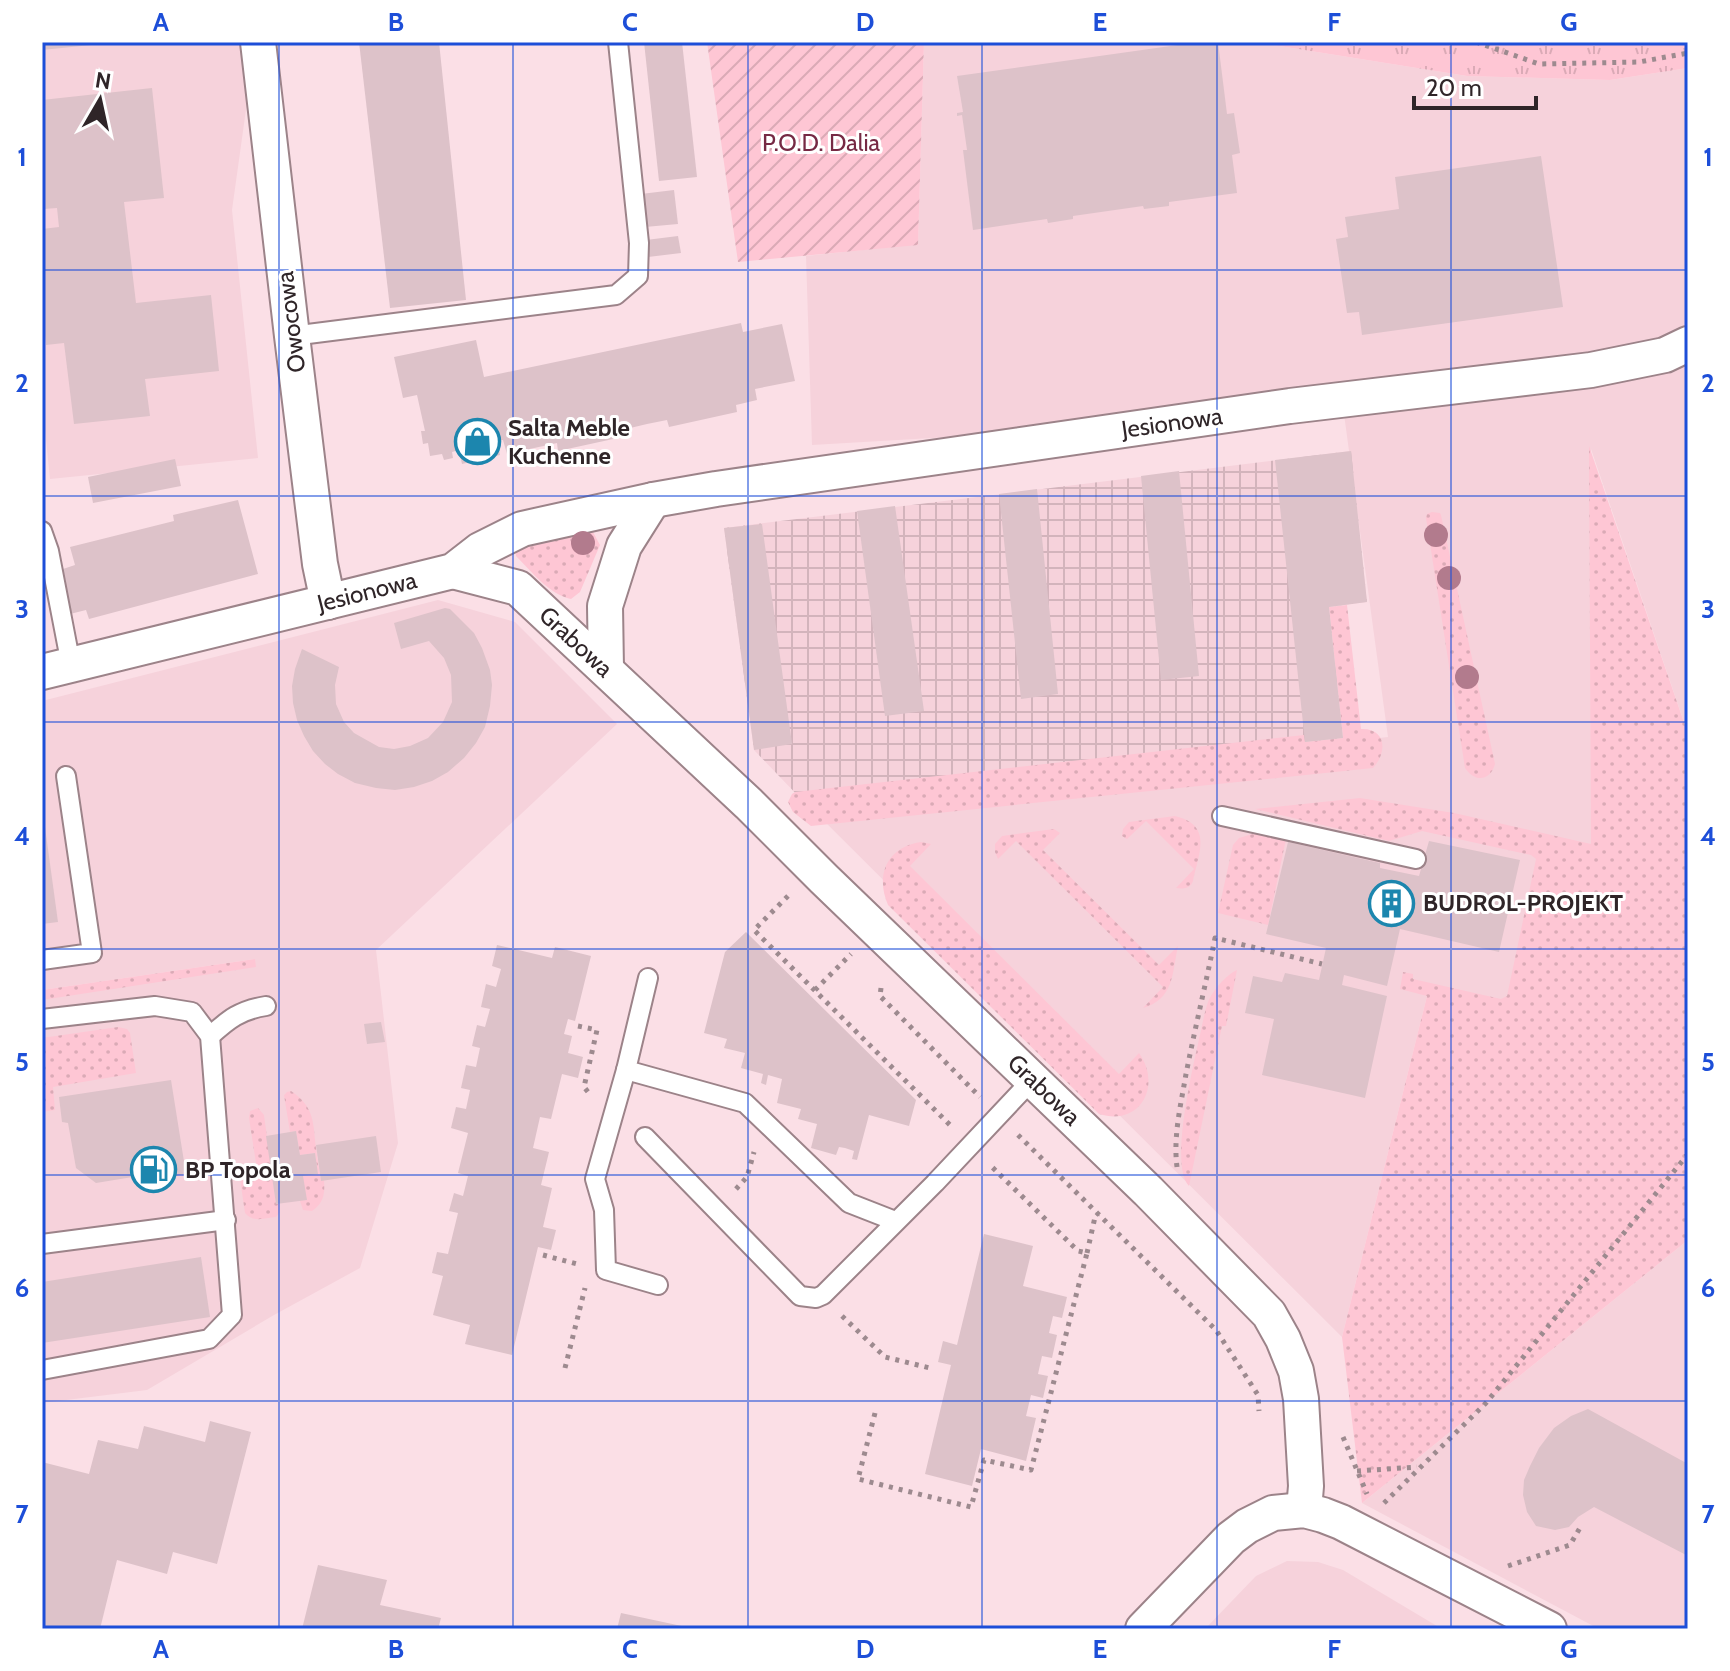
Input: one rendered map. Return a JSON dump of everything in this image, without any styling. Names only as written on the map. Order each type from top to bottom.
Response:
[{"type":"street","name":"Owocowa","points":[[258,42],[320,564],[328,602]]},
{"type":"street","name":"Jesionowa","points":[[57,669],[453,571],[480,550],[522,529],[653,500],[1290,406],[1591,370],[1665,355],[1688,344]]},
{"type":"street","points":[[606,669],[605,606],[624,546],[653,500]]},
{"type":"street","name":"Grabowa","points":[[453,571],[518,588],[738,794],[1148,1191],[1269,1314],[1296,1371],[1301,1399],[1306,1486],[1304,1510]]},
{"type":"street","points":[[1143,1629],[1231,1538],[1247,1526],[1273,1513],[1304,1510],[1341,1522],[1549,1629]]},
{"type":"lane","points":[[292,336],[616,295],[638,276],[639,243],[618,42]]},
{"type":"lane","name":"Jesionowa","points":[[42,531],[49,551],[57,669]]},
{"type":"lane","points":[[42,960],[92,953],[66,776]]},
{"type":"lane","points":[[1222,816],[1416,859]]},
{"type":"lane","points":[[648,978],[595,1179],[604,1210],[606,1270],[658,1285]]},
{"type":"lane","points":[[42,1019],[155,1006],[192,1012],[210,1036],[232,1315],[209,1339],[42,1370]]},
{"type":"lane","points":[[210,1036],[228,1019],[246,1009],[266,1006]]},
{"type":"lane","points":[[626,1070],[745,1103],[849,1203],[895,1221]]},
{"type":"lane","points":[[645,1137],[800,1296],[816,1298],[823,1295],[1032,1080]]},
{"type":"lane","points":[[42,1244],[226,1220]]},
{"type":"path","points":[[1476,42],[1539,64],[1639,62],[1688,53]]},
{"type":"path","points":[[791,893],[754,930],[1078,1251],[1087,1253]]},
{"type":"path","points":[[1177,1172],[1177,1125],[1215,938],[1322,964]]},
{"type":"path","points":[[815,990],[853,953]]},
{"type":"path","points":[[1379,1508],[1486,1403],[1688,1154]]},
{"type":"path","points":[[875,1413],[858,1479],[971,1507],[984,1460],[1031,1470],[1098,1214]]},
{"type":"path","points":[[543,1255],[590,1267]]},
{"type":"path","points":[[823,1295],[885,1357],[934,1369]]},
{"type":"path","points":[[1342,1433],[1371,1502]]},
{"type":"path","points":[[1357,1471],[1418,1467]]},
{"type":"path","points":[[1496,1570],[1570,1545],[1581,1526]]},
{"type":"shaded area","points":[[42,42],[243,42],[249,88],[232,210],[258,458],[50,479],[42,400]]},
{"type":"shaded area","points":[[924,42],[1255,42],[1467,76],[1610,80],[1688,68],[1688,734],[1591,449],[1591,844],[1507,996],[1492,1012],[1427,996],[1342,1337],[804,801],[1388,737],[1344,414],[812,445],[806,256],[918,244]]},
{"type":"shaded area","points":[[1351,451],[1367,602],[1329,607],[1343,738],[803,801],[754,750],[724,528]]},
{"type":"shaded area","points":[[438,600],[515,622],[617,724],[376,950],[398,1143],[360,1268],[147,1390],[42,1403],[42,1000],[255,959],[42,990],[42,701]]},
{"type":"shaded area","points":[[1688,1240],[1688,1629],[1599,1629],[1362,1503]]},
{"type":"shaded area","points":[[1287,1561],[1318,1562],[1343,1570],[1442,1629],[1205,1629],[1256,1576]]},
{"type":"green space","name":"P.O.D. Dalia","points":[[707,42],[924,42],[918,245],[738,262]]},
{"type":"green space","points":[[1255,42],[1688,42],[1688,68],[1610,80],[1467,76]]},
{"type":"green space","points":[[1589,446],[1688,734],[1688,1240],[1362,1503],[1342,1337],[1427,996],[1400,989],[1403,972],[1413,974],[1413,979],[1501,999],[1507,996],[1536,859],[1531,855],[1422,831],[1389,841],[1255,809],[1360,798],[1454,813],[1591,844]]},
{"type":"green space","points":[[1432,512],[1441,515],[1495,764],[1493,770],[1482,778],[1473,776],[1465,768],[1426,518]]},
{"type":"green space","points":[[586,529],[593,532],[600,545],[580,592],[571,599],[548,588],[516,556],[516,548],[525,544]]},
{"type":"green space","points":[[1347,605],[1361,729],[1376,732],[1382,742],[1381,755],[1373,768],[811,826],[793,812],[788,802],[795,792],[1304,735],[1305,742],[1343,738],[1329,607]]},
{"type":"green space","points":[[1175,816],[1195,826],[1200,841],[1193,881],[1184,888],[1176,888],[1194,869],[1146,821],[1127,839],[1122,836],[1129,822]]},
{"type":"green space","points":[[1054,829],[1060,833],[1043,850],[1159,965],[1178,946],[1170,984],[1153,1004],[1143,1008],[1163,987],[1016,841],[998,859],[995,844],[1002,836]]},
{"type":"green space","points":[[1259,832],[1286,839],[1268,925],[1218,913],[1233,845],[1239,838]]},
{"type":"green space","points":[[921,842],[931,844],[910,866],[1119,1074],[1139,1053],[1146,1065],[1148,1090],[1136,1109],[1114,1116],[1099,1114],[888,905],[883,883],[887,864],[900,850]]},
{"type":"green space","points":[[255,959],[256,967],[42,1000],[42,990]]},
{"type":"green space","points":[[1237,970],[1226,1026],[1222,1026],[1189,1186],[1183,1175],[1182,1138],[1203,1020],[1213,993],[1224,979]]},
{"type":"green space","points":[[118,1027],[130,1033],[136,1073],[53,1087],[55,1110],[42,1112],[42,1038]]},
{"type":"green space","points":[[291,1091],[309,1109],[321,1181],[324,1180],[323,1198],[312,1211],[303,1210],[300,1201],[303,1176],[318,1174],[315,1153],[300,1155],[296,1131],[290,1132],[284,1095]]},
{"type":"green space","points":[[258,1108],[264,1115],[276,1204],[279,1204],[280,1212],[276,1217],[259,1219],[245,1213],[240,1179],[258,1176],[249,1118],[250,1111]]},
{"type":"building","points":[[42,42],[101,42],[101,44],[42,50]]},
{"type":"building","points":[[359,42],[439,42],[466,300],[390,308]]},
{"type":"building","points":[[644,42],[682,42],[697,177],[659,181]]},
{"type":"building","points":[[1199,42],[1218,42],[1227,114],[1234,113],[1240,153],[1232,155],[1237,193],[1169,202],[1169,206],[1144,209],[1143,206],[1073,216],[1073,219],[1048,223],[1047,219],[973,230],[963,150],[967,150],[962,115],[957,116],[957,113],[963,112],[957,76]]},
{"type":"building","points":[[152,88],[164,198],[124,202],[136,303],[211,295],[219,371],[145,379],[150,416],[74,424],[64,343],[46,345],[42,307],[42,229],[59,227],[57,208],[44,209],[42,100]]},
{"type":"building","points":[[1541,156],[1563,307],[1362,335],[1359,312],[1347,313],[1336,239],[1348,237],[1345,217],[1399,209],[1395,177]]},
{"type":"building","points":[[674,190],[678,224],[645,227],[641,194]]},
{"type":"building","points":[[678,236],[681,253],[648,257],[646,240]]},
{"type":"building","points":[[741,323],[743,332],[782,324],[795,381],[755,389],[757,400],[736,405],[737,412],[669,427],[667,420],[647,424],[626,429],[627,436],[558,451],[557,443],[507,454],[503,440],[497,441],[500,455],[462,464],[459,450],[452,452],[453,458],[444,460],[442,454],[430,456],[428,443],[423,444],[421,431],[425,431],[417,395],[403,398],[394,357],[476,340],[484,377]]},
{"type":"building","points":[[1351,451],[1367,602],[1329,607],[1343,738],[1305,742],[1275,460]]},
{"type":"building","points":[[175,459],[181,486],[93,503],[88,477]]},
{"type":"building","points":[[1179,471],[1199,676],[1161,680],[1141,476]]},
{"type":"building","points":[[1037,489],[1058,694],[1021,699],[999,494]]},
{"type":"building","points":[[238,500],[258,574],[89,619],[86,610],[70,614],[63,569],[75,565],[70,547],[174,521],[173,515]]},
{"type":"building","points":[[895,506],[924,711],[885,716],[857,511]]},
{"type":"building","points":[[762,524],[792,744],[754,750],[724,528]]},
{"type":"building","points":[[450,609],[474,633],[490,670],[490,706],[485,727],[476,743],[448,772],[414,787],[395,790],[376,788],[355,783],[338,774],[313,751],[297,720],[292,686],[302,649],[339,667],[335,685],[336,704],[344,722],[354,733],[379,747],[394,749],[410,746],[428,738],[443,722],[452,702],[451,675],[444,658],[429,641],[401,649],[394,623]]},
{"type":"building","points":[[42,821],[58,922],[42,924]]},
{"type":"building","name":"BUDROL-PROJEKT","points":[[1429,841],[1520,860],[1499,952],[1400,929],[1387,986],[1344,975],[1342,985],[1387,996],[1365,1098],[1262,1075],[1274,1019],[1245,1013],[1253,976],[1282,982],[1285,973],[1319,980],[1326,948],[1266,934],[1288,842],[1380,863],[1380,868],[1419,876]]},
{"type":"building","points":[[746,932],[916,1100],[909,1126],[869,1115],[857,1160],[852,1159],[854,1151],[845,1148],[839,1147],[836,1155],[811,1148],[817,1124],[798,1119],[801,1109],[777,1103],[782,1079],[768,1075],[766,1085],[761,1083],[763,1074],[741,1068],[745,1053],[724,1048],[727,1039],[704,1033],[725,952]]},
{"type":"building","points":[[497,945],[552,958],[555,947],[591,956],[575,1021],[568,1019],[564,1034],[572,1036],[568,1053],[583,1057],[578,1078],[562,1074],[551,1119],[540,1117],[533,1148],[549,1152],[541,1185],[552,1188],[543,1227],[556,1230],[551,1250],[538,1247],[512,1355],[465,1344],[470,1325],[433,1315],[443,1276],[432,1273],[437,1252],[448,1254],[458,1213],[449,1211],[454,1193],[463,1196],[468,1176],[458,1173],[468,1133],[451,1128],[456,1107],[466,1109],[470,1090],[461,1088],[466,1065],[476,1067],[480,1048],[472,1046],[477,1025],[485,1027],[490,1009],[481,1007],[486,984],[496,987],[501,969],[492,966]]},
{"type":"building","points":[[381,1022],[385,1042],[367,1044],[364,1024]]},
{"type":"building","points":[[171,1080],[186,1174],[151,1180],[151,1174],[96,1183],[76,1168],[68,1123],[62,1122],[59,1097]]},
{"type":"building","points":[[296,1131],[300,1155],[315,1153],[318,1174],[303,1176],[307,1200],[276,1204],[266,1136]]},
{"type":"building","points":[[376,1136],[381,1172],[321,1181],[316,1145]]},
{"type":"building","points":[[984,1234],[1033,1246],[1023,1286],[1067,1297],[1062,1318],[1053,1316],[1049,1333],[1057,1335],[1052,1358],[1042,1356],[1038,1374],[1048,1376],[1043,1398],[1031,1395],[1026,1416],[1036,1418],[1026,1461],[981,1449],[972,1486],[925,1474],[951,1365],[938,1362],[943,1341],[957,1345]]},
{"type":"building","points":[[201,1257],[210,1317],[42,1343],[42,1282]]},
{"type":"building","points":[[1588,1409],[1688,1464],[1688,1556],[1594,1507],[1569,1527],[1555,1530],[1536,1526],[1527,1512],[1523,1495],[1524,1480],[1530,1466],[1554,1428]]},
{"type":"building","points":[[210,1421],[251,1432],[217,1564],[173,1552],[167,1574],[117,1560],[100,1629],[42,1629],[42,1462],[89,1474],[98,1440],[138,1449],[144,1426],[205,1442]]},
{"type":"building","points":[[318,1565],[387,1580],[380,1605],[441,1618],[438,1629],[302,1629]]},
{"type":"building","points":[[621,1613],[691,1628],[691,1629],[617,1629]]},
{"type":"place","name":"Salta Meble Kuchenne","points":[[477,442]]},
{"type":"place","name":"BUDROL-PROJEKT","points":[[1392,903]]},
{"type":"place","name":"BP Topola","points":[[154,1170]]}]
